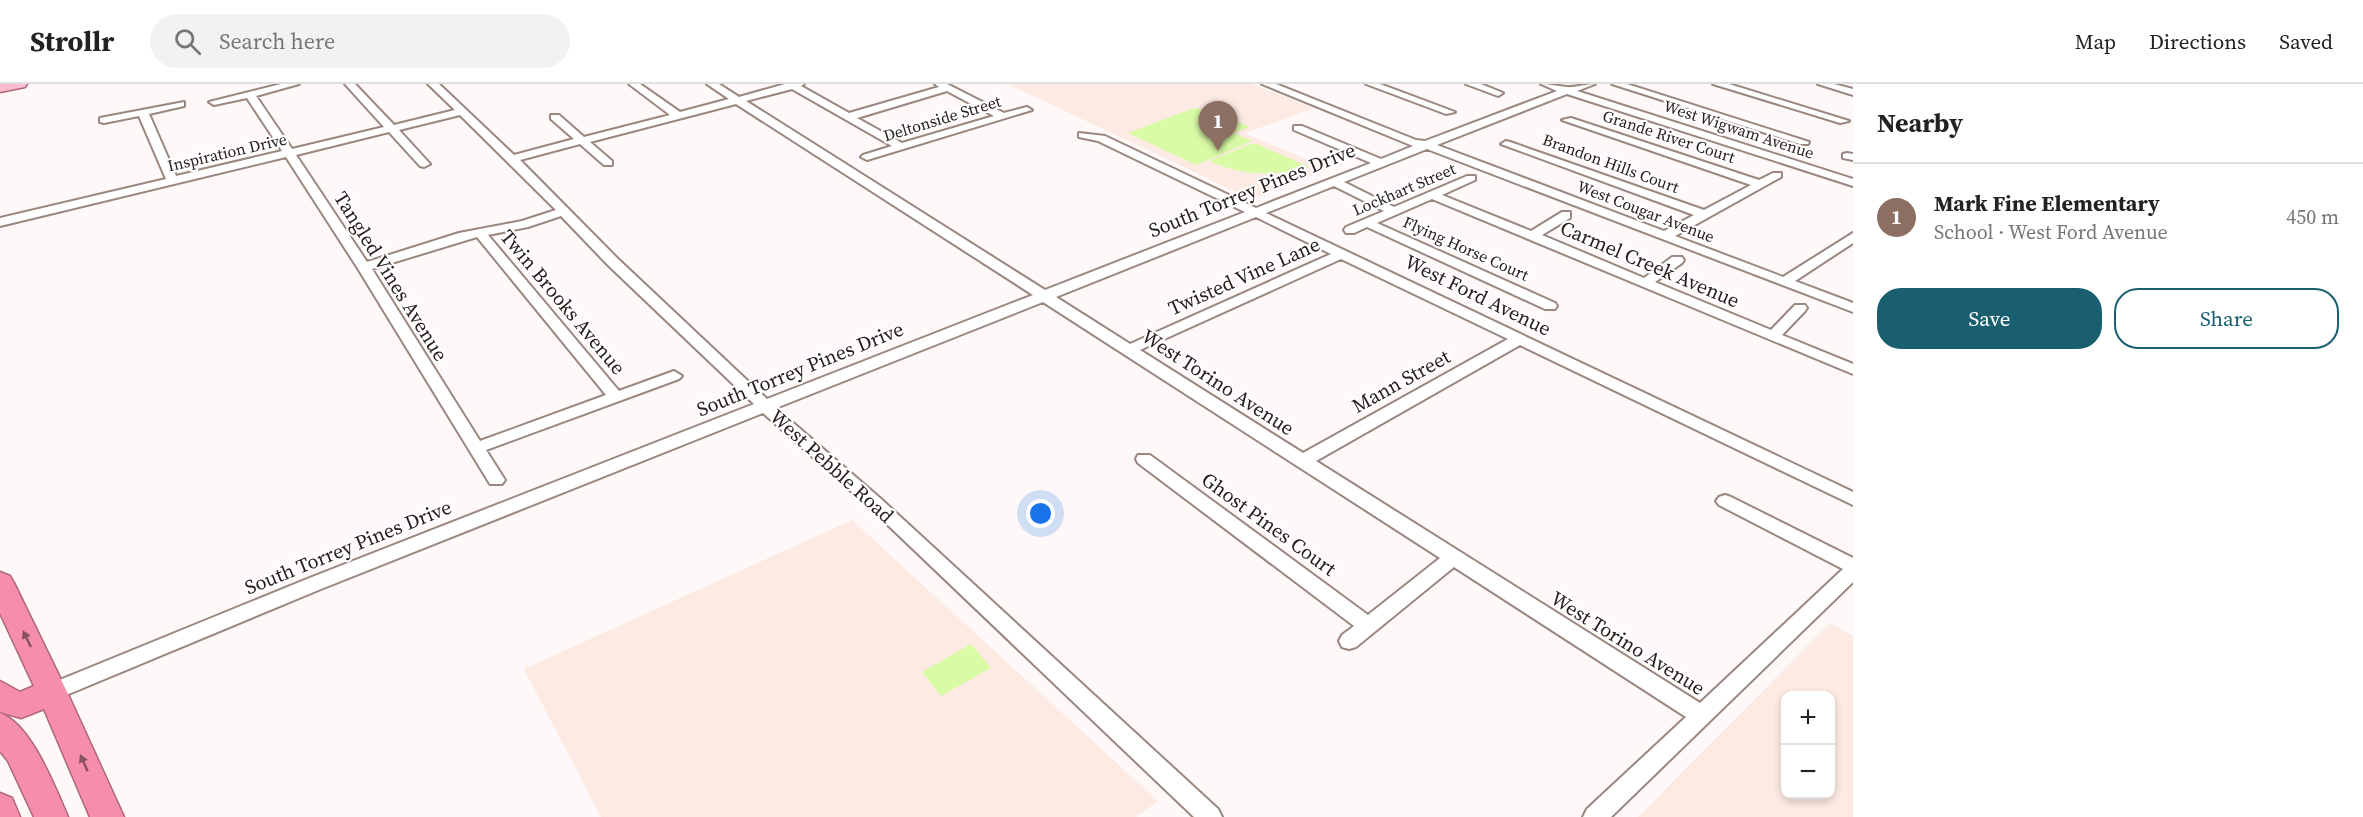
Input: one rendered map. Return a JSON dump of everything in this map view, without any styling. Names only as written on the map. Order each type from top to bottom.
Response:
[{"type":"highway","points":[[0,583],[52,692],[107,817]]},
{"type":"highway","points":[[0,694],[3,700],[21,705],[52,692]]},
{"type":"highway","points":[[0,728],[19,751],[51,817]]},
{"type":"highway","points":[[0,809],[3,817]]},
{"type":"main road","points":[[0,88],[21,84]]},
{"type":"street","points":[[214,102],[294,84]]},
{"type":"street","points":[[350,84],[424,164]]},
{"type":"street","name":"West Pebble Road","points":[[433,84],[766,407],[875,503],[1210,817]]},
{"type":"street","points":[[634,84],[677,115]]},
{"type":"street","name":"West Torino Avenue","points":[[712,84],[1701,715]]},
{"type":"street","name":"West Cougar Avenue","points":[[1267,84],[1414,143],[1427,145],[1853,308]]},
{"type":"street","points":[[1371,84],[1450,112]]},
{"type":"street","points":[[1471,84],[1498,93]]},
{"type":"street","name":"West Wigwam Avenue","points":[[1545,84],[1568,87],[1853,183]]},
{"type":"street","name":"South Torrey Pines Drive","points":[[52,692],[314,584],[1258,213],[1568,87],[1590,84]]},
{"type":"street","points":[[1617,84],[1804,142]]},
{"type":"street","points":[[1718,84],[1844,121]]},
{"type":"street","points":[[1823,84],[1853,92]]},
{"type":"street","points":[[512,159],[580,139],[794,85],[901,147]]},
{"type":"street","points":[[848,117],[943,86],[1003,117]]},
{"type":"street","name":"Tangled Vines Avenue","points":[[250,94],[364,267],[496,480]]},
{"type":"street","points":[[104,120],[180,104]]},
{"type":"street","name":"Deltonside Street","points":[[867,157],[1027,110]]},
{"type":"street","points":[[143,112],[173,182]]},
{"type":"street","name":"Inspiration Drive","points":[[0,222],[461,112]]},
{"type":"street","points":[[555,117],[608,163]]},
{"type":"street","name":"Grande River Court","points":[[1567,120],[1760,184]]},
{"type":"street","points":[[1298,128],[1382,163]]},
{"type":"street","name":"West Ford Avenue","points":[[1083,135],[1101,138],[1853,499]]},
{"type":"street","name":"Brandon Hills Court","points":[[1506,144],[1704,214]]},
{"type":"street","points":[[1665,236],[1778,175]]},
{"type":"street","name":"Lockhart Street","points":[[1350,230],[1471,178]]},
{"type":"street","points":[[1335,182],[1394,211]]},
{"type":"street","name":"Carmel Creek Avenue","points":[[1433,195],[1853,369]]},
{"type":"street","points":[[364,267],[479,232],[524,224],[563,212]]},
{"type":"street","points":[[1532,236],[1566,215]]},
{"type":"street","name":"Flying Horse Court","points":[[1367,223],[1550,306]]},
{"type":"street","name":"Twin Brooks Avenue","points":[[479,232],[616,397]]},
{"type":"street","points":[[1784,282],[1853,237]]},
{"type":"street","name":"Twisted Vine Lane","points":[[1128,350],[1343,253]]},
{"type":"street","points":[[1646,283],[1677,260]]},
{"type":"street","points":[[1773,336],[1800,308]]},
{"type":"street","name":"Mann Street","points":[[1302,461],[1520,339]]},
{"type":"street","points":[[476,448],[674,376]]},
{"type":"street","name":"Ghost Pines Court","points":[[1144,459],[1368,625]]},
{"type":"street","points":[[1725,501],[1853,566]]},
{"type":"street","points":[[1349,641],[1454,557]]},
{"type":"street","points":[[1595,817],[1853,571]]},
{"type":"shaded area","points":[[1008,84],[1251,84],[1314,108],[1245,133],[1329,169],[1251,199]]},
{"type":"shaded area","points":[[852,520],[1158,801],[1136,817],[601,817],[524,669]]},
{"type":"shaded area","points":[[1830,623],[1853,636],[1853,817],[1638,817]]},
{"type":"green space","points":[[1194,108],[1209,110],[1250,127],[1233,133],[1252,141],[1196,165],[1128,133]]},
{"type":"green space","points":[[1251,144],[1257,144],[1309,167],[1283,172],[1258,173],[1234,170],[1209,161]]},
{"type":"green space","points":[[971,644],[991,668],[941,696],[922,672]]},
{"type":"place","name":"Mark Fine Elementary","points":[[1218,151]]}]
